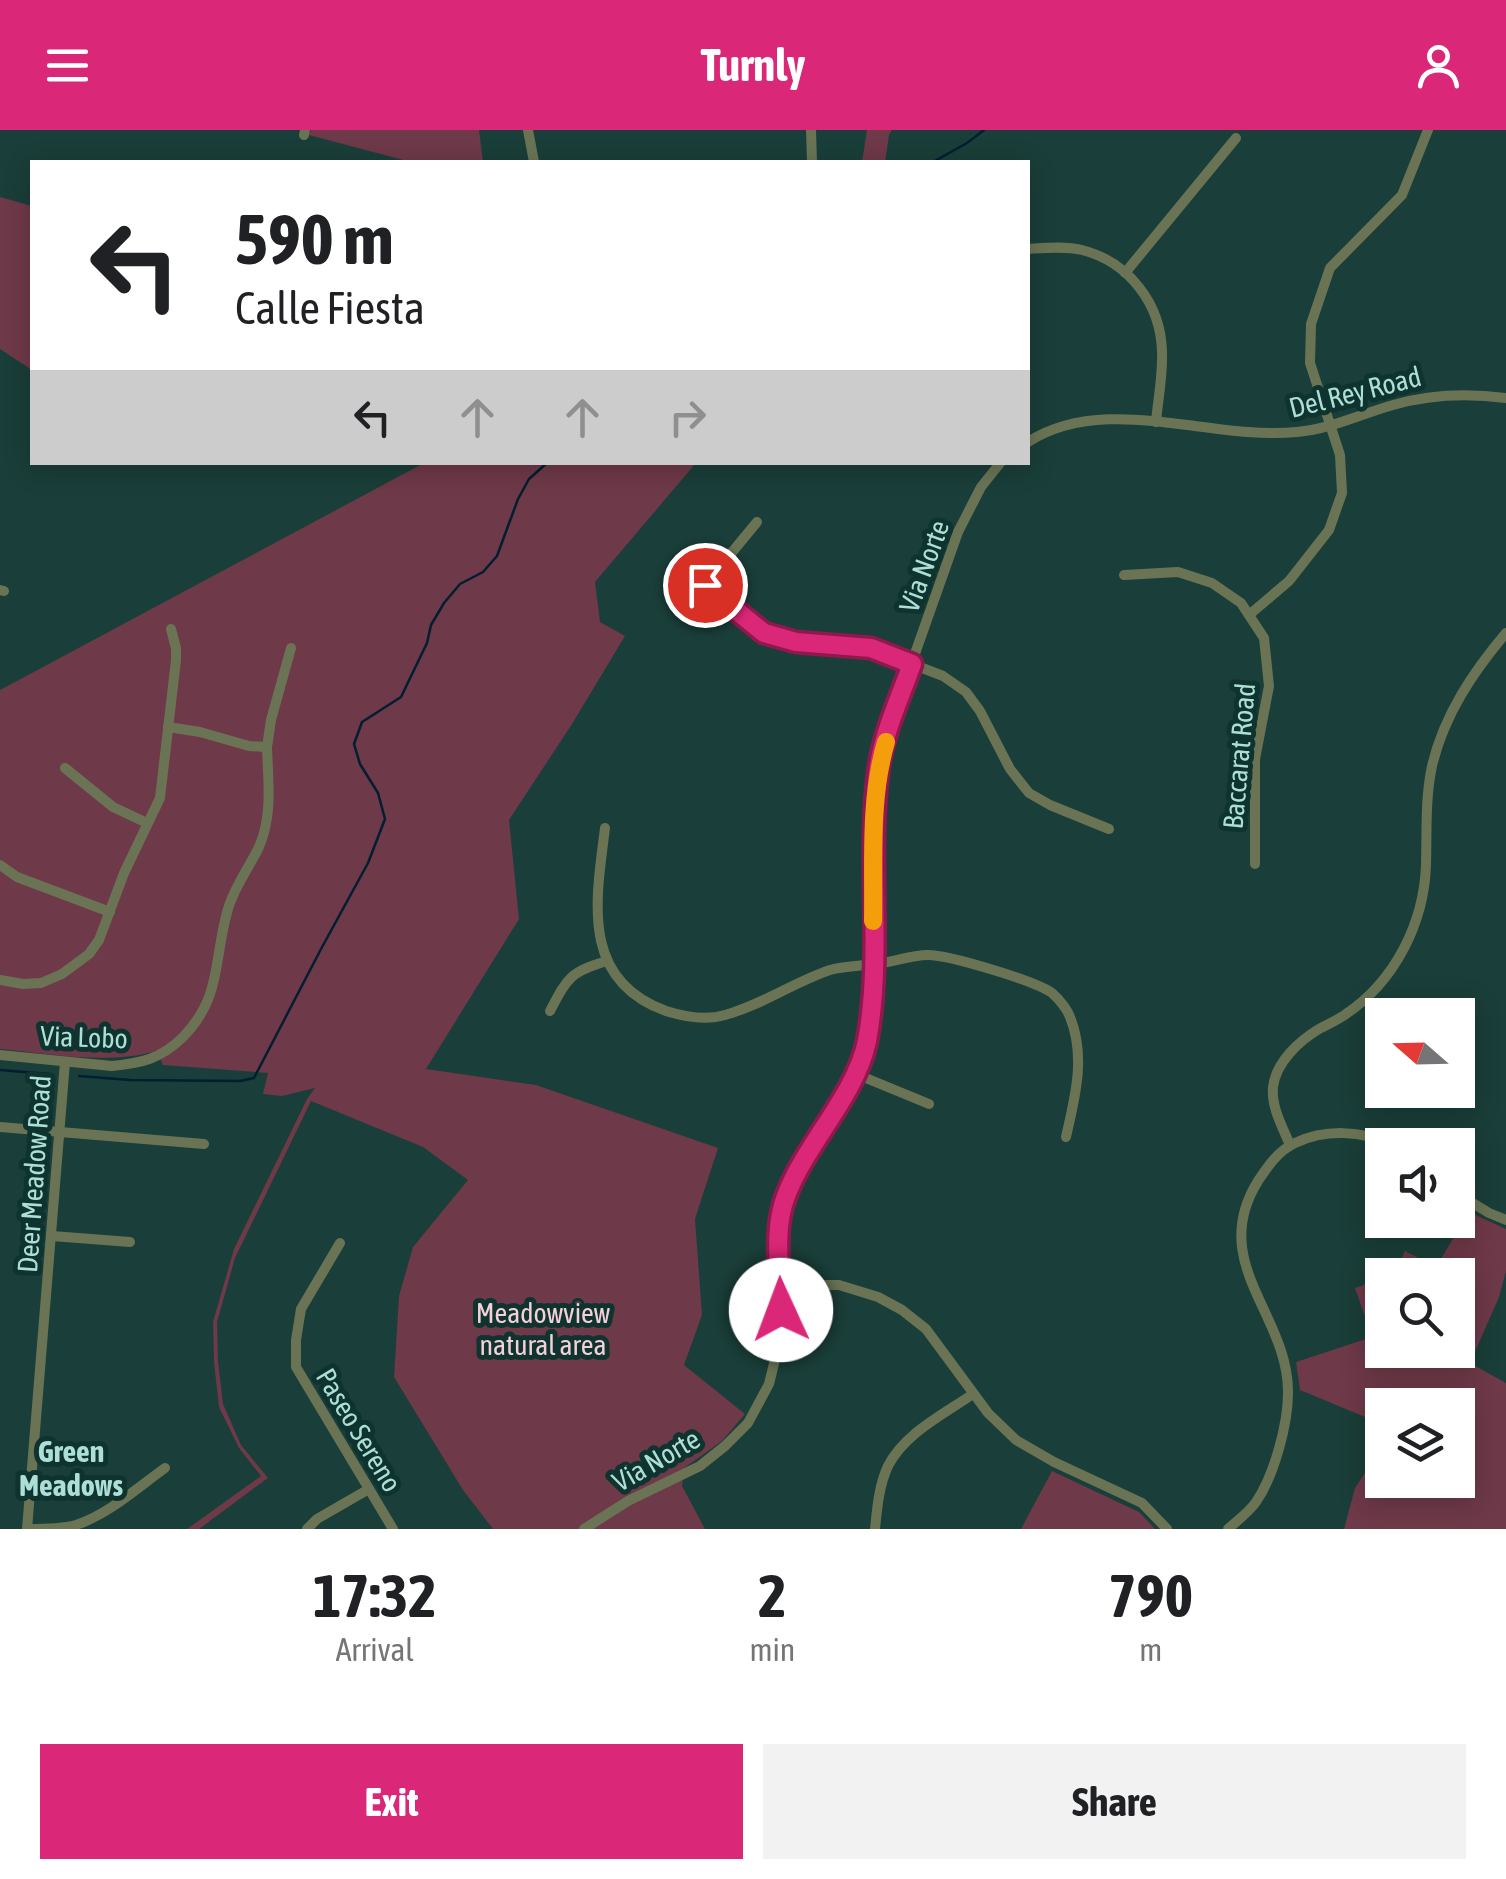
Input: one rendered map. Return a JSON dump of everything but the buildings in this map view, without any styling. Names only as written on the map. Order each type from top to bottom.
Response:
[{"type":"street","points":[[528,130],[534,160]]},
{"type":"street","points":[[810,130],[812,160]]},
{"type":"street","points":[[1249,615],[1289,581],[1329,530],[1342,493],[1340,455],[1310,363],[1311,324],[1330,268],[1402,195],[1428,130]]},
{"type":"street","points":[[1125,273],[1236,138]]},
{"type":"street","points":[[1030,249],[1081,250],[1125,273],[1145,292],[1159,320],[1162,352],[1156,422],[1104,420],[1068,424],[1030,441]]},
{"type":"street","name":"Del Rey Road","points":[[1156,422],[1262,434],[1301,432],[1438,395],[1506,398]]},
{"type":"street","name":"Via Norte","points":[[584,1529],[630,1500],[700,1466],[748,1423],[769,1384],[780,1335],[777,1237],[784,1199],[807,1152],[856,1074],[866,1045],[872,1004],[878,768],[958,532],[980,487],[999,465]]},
{"type":"street","points":[[705,585],[757,522]]},
{"type":"street","points":[[685,569],[764,633],[796,642],[871,648],[943,676],[966,692],[1010,769],[1030,793],[1108,829]]},
{"type":"street","name":"Baccarat Road","points":[[1124,575],[1178,572],[1212,583],[1241,603],[1264,638],[1269,686],[1256,759],[1255,864]]},
{"type":"street","points":[[0,980],[23,984],[62,974],[89,954],[99,940],[124,873],[160,798],[176,648],[172,630]]},
{"type":"street","points":[[1290,1145],[1276,1113],[1273,1088],[1280,1068],[1287,1055],[1316,1030],[1347,1014],[1361,1001],[1403,953],[1419,914],[1432,765],[1447,721],[1470,679],[1506,633]]},
{"type":"street","points":[[168,727],[267,747],[291,648]]},
{"type":"street","name":"Via Lobo","points":[[0,1055],[112,1066],[130,1064],[165,1053],[195,1025],[212,990],[229,904],[266,828],[267,747]]},
{"type":"street","points":[[65,768],[114,807],[147,823]]},
{"type":"street","points":[[606,828],[598,883],[598,933],[606,961],[624,986],[654,1006],[686,1018],[722,1016],[834,969],[929,955],[1036,984],[1052,994],[1069,1013],[1079,1047],[1077,1088],[1066,1137]]},
{"type":"street","points":[[0,865],[18,877],[110,912]]},
{"type":"street","points":[[550,1011],[564,984],[581,969],[606,961]]},
{"type":"street","name":"Deer Meadow Road","points":[[27,1529],[65,1062]]},
{"type":"street","points":[[856,1074],[929,1104]]},
{"type":"street","points":[[0,1127],[204,1144]]},
{"type":"street","points":[[1228,1529],[1256,1502],[1276,1459],[1285,1428],[1289,1391],[1285,1363],[1255,1294],[1244,1257],[1241,1223],[1248,1198],[1269,1163],[1290,1145],[1331,1133],[1365,1136]]},
{"type":"street","points":[[1475,1204],[1506,1220]]},
{"type":"street","points":[[52,1236],[130,1242]]},
{"type":"street","name":"Paseo Sereno","points":[[340,1243],[301,1309],[296,1367],[393,1529]]},
{"type":"street","points":[[781,1286],[839,1285],[878,1297],[902,1310],[926,1329],[988,1413],[1016,1440],[1142,1504],[1166,1529]]},
{"type":"street","points":[[875,1529],[886,1468],[900,1448],[973,1394]]},
{"type":"street","points":[[27,1529],[74,1525],[97,1516],[165,1468]]},
{"type":"street","points":[[308,1529],[317,1519],[369,1489]]},
{"type":"green space","points":[[311,130],[479,130],[483,160],[403,160],[309,135]]},
{"type":"green space","points":[[867,130],[892,130],[885,160],[862,160]]},
{"type":"green space","points":[[0,197],[30,205],[30,369],[0,349]]},
{"type":"green space","name":"Meadowview natural area","points":[[420,465],[694,465],[595,582],[600,622],[625,636],[509,820],[519,919],[426,1069],[536,1085],[718,1148],[695,1219],[702,1315],[684,1365],[745,1414],[722,1441],[684,1468],[682,1486],[705,1529],[493,1529],[463,1490],[394,1377],[399,1296],[413,1247],[468,1180],[423,1147],[311,1101],[235,1258],[217,1322],[223,1404],[241,1445],[268,1478],[199,1529],[187,1529],[261,1476],[239,1448],[219,1407],[213,1322],[234,1249],[315,1088],[282,1096],[263,1094],[268,1073],[163,1065],[157,1051],[99,1058],[0,1049],[0,690]]},
{"type":"green space","points":[[1475,1215],[1506,1229],[1506,1271],[1475,1352],[1475,1258],[1441,1258],[1453,1238],[1475,1238]]},
{"type":"green space","points":[[1365,1285],[1365,1317],[1355,1288]]},
{"type":"green space","points":[[1365,1339],[1365,1368],[1475,1366],[1506,1383],[1506,1529],[1344,1529],[1355,1488],[1365,1473],[1365,1498],[1475,1498],[1475,1388],[1365,1388],[1365,1417],[1300,1390],[1296,1362]]},
{"type":"green space","points":[[1052,1471],[1139,1512],[1155,1529],[1021,1529]]},
{"type":"waterway","points":[[937,160],[984,130]]},
{"type":"waterway","points":[[79,1076],[130,1080],[254,1078],[368,863],[385,819],[378,793],[360,764],[354,744],[362,722],[401,697],[444,603],[460,584],[483,572],[497,556],[518,499],[529,479],[545,465]]},
{"type":"waterway","points":[[0,1070],[49,1074]]},
{"type":"slow traffic","points":[[873,921],[874,812],[878,768],[886,742]]},
{"type":"district","name":"Green Meadows","points":[[71,1468]]},
{"type":"route","points":[[705,585],[764,633],[796,642],[871,648],[912,664],[878,768],[872,1004],[866,1045],[856,1074],[807,1152],[784,1199],[777,1237],[781,1310]]}]
